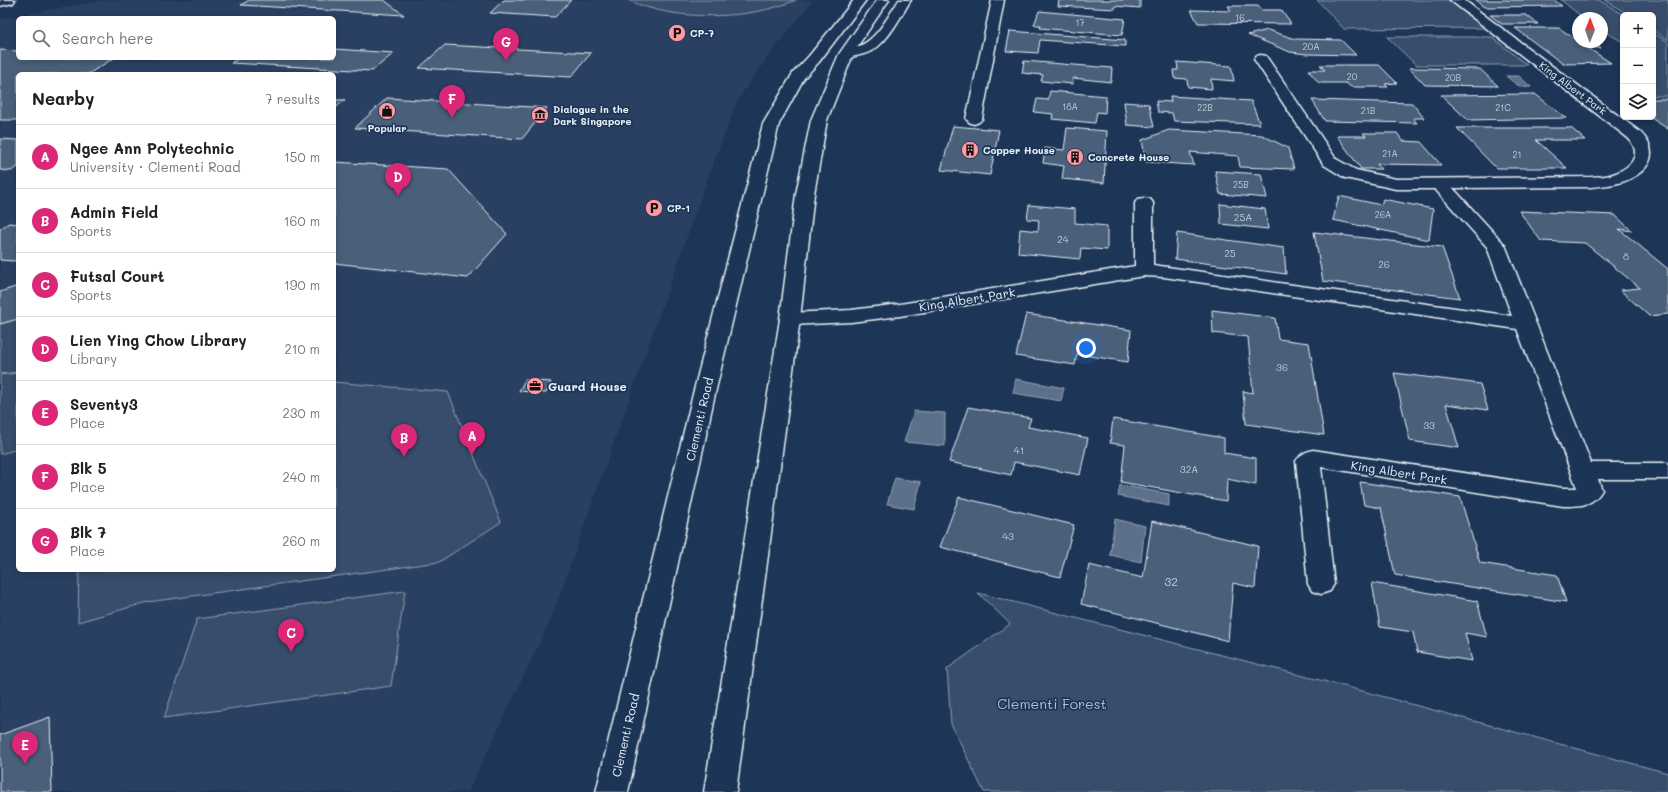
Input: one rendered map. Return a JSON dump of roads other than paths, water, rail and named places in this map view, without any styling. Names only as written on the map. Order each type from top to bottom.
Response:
[{"type":"main road","points":[[0,2],[9,0]]},
{"type":"main road","name":"Clementi Road","points":[[612,792],[712,360],[771,124],[798,76],[814,59],[860,0]]},
{"type":"main road","points":[[720,792],[790,319],[805,194],[819,120],[846,54],[883,0]]},
{"type":"main road","points":[[846,54],[863,50],[870,46],[888,25],[905,0]]},
{"type":"main road","points":[[974,119],[998,0]]},
{"type":"main road","name":"King Albert Park","points":[[1261,59],[1330,162],[1351,174],[1396,184],[1591,182],[1611,180],[1634,169],[1640,163],[1644,153],[1642,145],[1634,135],[1456,0]]},
{"type":"main road","points":[[814,59],[810,53],[810,49],[826,23]]},
{"type":"main road","name":"King Albert Park","points":[[1321,584],[1308,461],[1313,458],[1563,497],[1582,497],[1590,490],[1584,471],[1525,324],[1496,245],[1440,184]]},
{"type":"main road","points":[[1144,203],[1144,270]]},
{"type":"main road","name":"King Albert Park","points":[[790,319],[851,316],[900,310],[1144,270],[1172,272],[1525,324]]},
{"type":"main road","points":[[1584,471],[1668,471]]},
{"type":"place","name":"CP-7","points":[[677,33]]},
{"type":"place","name":"Blk 7","points":[[506,61]]},
{"type":"place","name":"Popular","points":[[387,111]]},
{"type":"place","name":"Dialogue in the Dark Singapore","points":[[540,115]]},
{"type":"place","name":"Blk 5","points":[[452,118]]},
{"type":"place","name":"Copper House","points":[[970,150]]},
{"type":"place","name":"Concrete House","points":[[1075,157]]},
{"type":"place","name":"Lien Ying Chow Library","points":[[398,196]]},
{"type":"place","name":"CP-1","points":[[654,208]]},
{"type":"place","name":"Guard House","points":[[535,386]]},
{"type":"place","name":"Ngee Ann Polytechnic","points":[[472,455]]},
{"type":"place","name":"Admin Field","points":[[404,457]]},
{"type":"place","name":"Futsal Court","points":[[291,652]]},
{"type":"place","name":"Seventy3","points":[[25,764]]},
{"type":"park label","name":"Clementi Forest","points":[[1052,703]]}]
